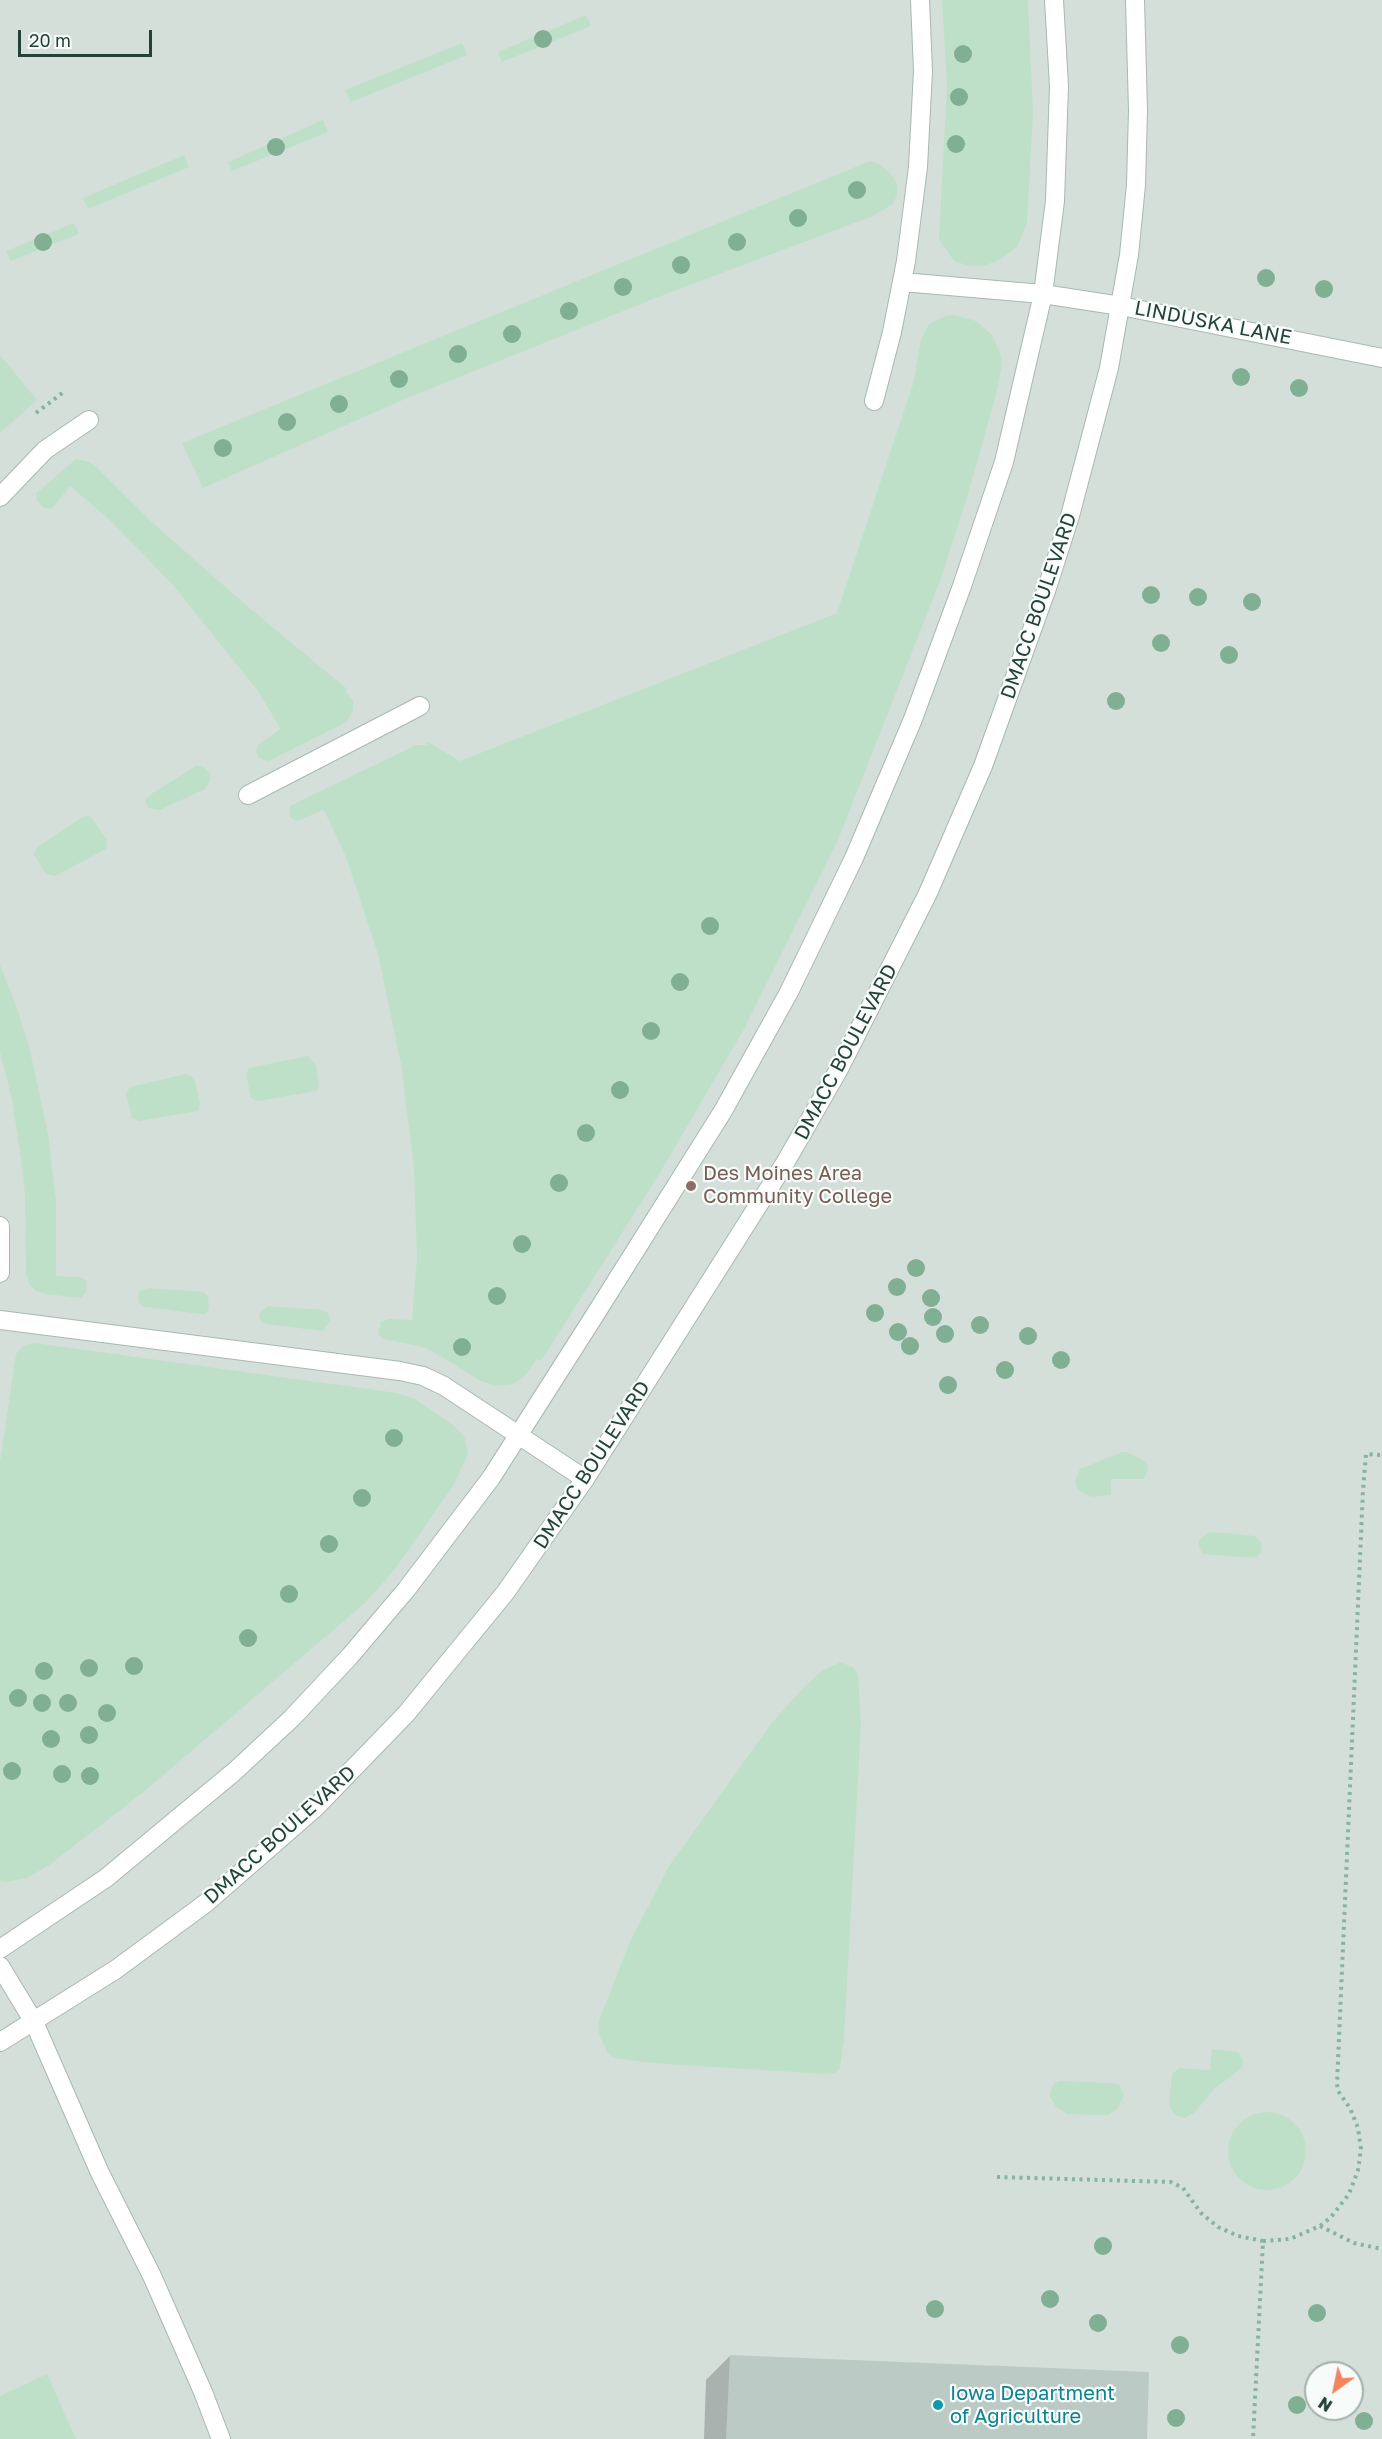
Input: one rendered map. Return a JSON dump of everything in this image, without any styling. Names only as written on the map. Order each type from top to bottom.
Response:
[{"type":"street","points":[[874,401],[902,282],[918,166],[923,71],[920,0]]},
{"type":"street","points":[[0,1948],[114,1871],[173,1824],[292,1718],[350,1656],[406,1590],[491,1478],[723,1111],[789,992],[854,858],[914,719],[996,484],[1024,380],[1043,294],[1055,201],[1059,86],[1054,0]]},
{"type":"street","name":"DMACC BOULEVARD","points":[[0,2042],[115,1970],[170,1930],[262,1856],[315,1808],[406,1714],[465,1645],[585,1479],[785,1163],[839,1069],[928,893],[983,766],[1047,588],[1070,516],[1097,413],[1121,306],[1136,185],[1138,110],[1135,0]]},
{"type":"street","name":"LINDUSKA LANE","points":[[902,282],[1043,294],[1121,306],[1382,357]]},
{"type":"street","points":[[0,497],[45,450],[89,420]]},
{"type":"street","points":[[248,795],[420,706]]},
{"type":"street","points":[[0,1226],[0,1273]]},
{"type":"street","points":[[0,1320],[400,1371],[423,1376],[444,1386],[585,1479]]},
{"type":"street","points":[[0,1966],[34,2022],[100,2173],[152,2276],[203,2392],[220,2439]]},
{"type":"path","points":[[43,408],[65,391]]},
{"type":"path","points":[[997,2177],[1172,2182],[1183,2188],[1201,2213],[1218,2227],[1238,2236],[1263,2241],[1290,2239],[1320,2226],[1331,2217],[1349,2194],[1356,2179],[1360,2161],[1358,2128],[1350,2108],[1338,2091],[1337,2084],[1363,1490],[1366,1454],[1382,1455]]},
{"type":"path","points":[[1320,2226],[1354,2243],[1382,2249]]},
{"type":"path","points":[[1253,2439],[1263,2241]]},
{"type":"shaded area","name":"Des Moines Area Community College","points":[[0,0],[1382,0],[1382,2439],[0,2439]]},
{"type":"green space","points":[[942,0],[1028,0],[1033,114],[1027,222],[1019,243],[1013,250],[999,260],[984,266],[969,266],[954,261],[939,239],[947,84]]},
{"type":"green space","points":[[586,15],[591,26],[502,62],[498,52]]},
{"type":"green space","points":[[462,43],[467,55],[351,102],[345,90]]},
{"type":"green space","points":[[323,120],[328,132],[232,171],[228,162]]},
{"type":"green space","points":[[184,155],[189,167],[88,209],[83,198]]},
{"type":"green space","points":[[870,161],[881,165],[891,174],[897,184],[897,195],[893,204],[873,216],[653,299],[405,399],[203,488],[182,443]]},
{"type":"green space","points":[[74,223],[79,234],[11,261],[6,251]]},
{"type":"green space","points":[[954,315],[976,321],[992,335],[1002,363],[997,391],[969,491],[940,581],[838,840],[744,1029],[658,1176],[541,1361],[537,1359],[524,1377],[513,1384],[495,1386],[479,1380],[427,1348],[383,1339],[378,1334],[381,1322],[389,1319],[412,1320],[417,1258],[414,1169],[401,1064],[378,954],[346,857],[324,810],[297,821],[289,814],[290,806],[416,745],[426,745],[428,742],[460,761],[837,613],[914,381],[921,339],[929,324],[945,316]]},
{"type":"green space","points":[[0,355],[37,400],[0,433]]},
{"type":"green space","points":[[76,459],[89,462],[96,467],[155,525],[247,606],[347,689],[346,692],[353,701],[353,710],[347,722],[269,761],[259,758],[256,751],[259,744],[281,729],[258,691],[173,585],[112,522],[70,486],[52,509],[44,508],[37,501],[36,493]]},
{"type":"green space","points":[[196,766],[202,766],[210,774],[210,781],[205,789],[160,810],[148,808],[145,800],[151,794]]},
{"type":"green space","points":[[89,815],[107,840],[106,849],[55,876],[46,874],[34,855],[36,848],[82,817]]},
{"type":"green space","points":[[0,965],[29,1046],[48,1134],[56,1200],[56,1276],[80,1277],[86,1280],[87,1291],[81,1298],[36,1291],[30,1285],[26,1274],[25,1196],[21,1158],[12,1099],[0,1052]]},
{"type":"green space","points":[[308,1056],[316,1065],[319,1085],[316,1091],[258,1101],[251,1098],[246,1074],[249,1068]]},
{"type":"green space","points":[[185,1074],[191,1076],[195,1081],[200,1104],[197,1111],[139,1121],[132,1118],[126,1094],[130,1087]]},
{"type":"green space","points":[[148,1288],[203,1292],[208,1296],[209,1308],[206,1314],[200,1314],[145,1307],[139,1303],[138,1297],[140,1291]]},
{"type":"green space","points":[[267,1306],[323,1310],[329,1314],[330,1321],[323,1331],[266,1324],[261,1322],[259,1314]]},
{"type":"green space","points":[[34,1343],[397,1393],[415,1399],[454,1426],[465,1438],[468,1454],[453,1486],[395,1569],[366,1602],[146,1790],[48,1866],[27,1878],[7,1882],[0,1881],[0,1462],[16,1354],[23,1346]]},
{"type":"green space","points":[[1127,1452],[1145,1461],[1148,1469],[1144,1479],[1111,1479],[1111,1495],[1092,1497],[1078,1490],[1075,1482],[1080,1469]]},
{"type":"green space","points":[[1208,1533],[1255,1536],[1261,1542],[1262,1551],[1256,1557],[1251,1558],[1203,1554],[1199,1540]]},
{"type":"green space","points":[[841,1662],[854,1668],[858,1675],[861,1724],[844,2039],[840,2068],[836,2073],[824,2074],[652,2063],[614,2058],[608,2053],[600,2037],[598,2028],[600,2018],[630,1942],[669,1866],[772,1723],[802,1689],[823,1670]]},
{"type":"green space","points":[[1212,2049],[1238,2052],[1243,2061],[1242,2068],[1214,2089],[1194,2113],[1184,2118],[1175,2115],[1169,2105],[1172,2074],[1179,2068],[1210,2070]]},
{"type":"green space","points":[[1059,2081],[1114,2083],[1119,2085],[1124,2095],[1117,2109],[1108,2115],[1067,2114],[1056,2107],[1050,2096],[1052,2086]]},
{"type":"green space","points":[[1267,2112],[1282,2115],[1299,2129],[1306,2151],[1303,2166],[1289,2183],[1267,2190],[1252,2187],[1235,2173],[1228,2151],[1231,2136],[1245,2119]]},
{"type":"green space","points":[[47,2374],[76,2439],[0,2439],[0,2396]]},
{"type":"building","name":"Iowa Department of Agriculture","points":[[730,2355],[1149,2372],[1147,2439],[726,2439]]},
{"type":"place","name":"Des Moines Area Community College","points":[[691,1186]]},
{"type":"place","name":"Iowa Department of Agriculture","points":[[938,2405]]}]
